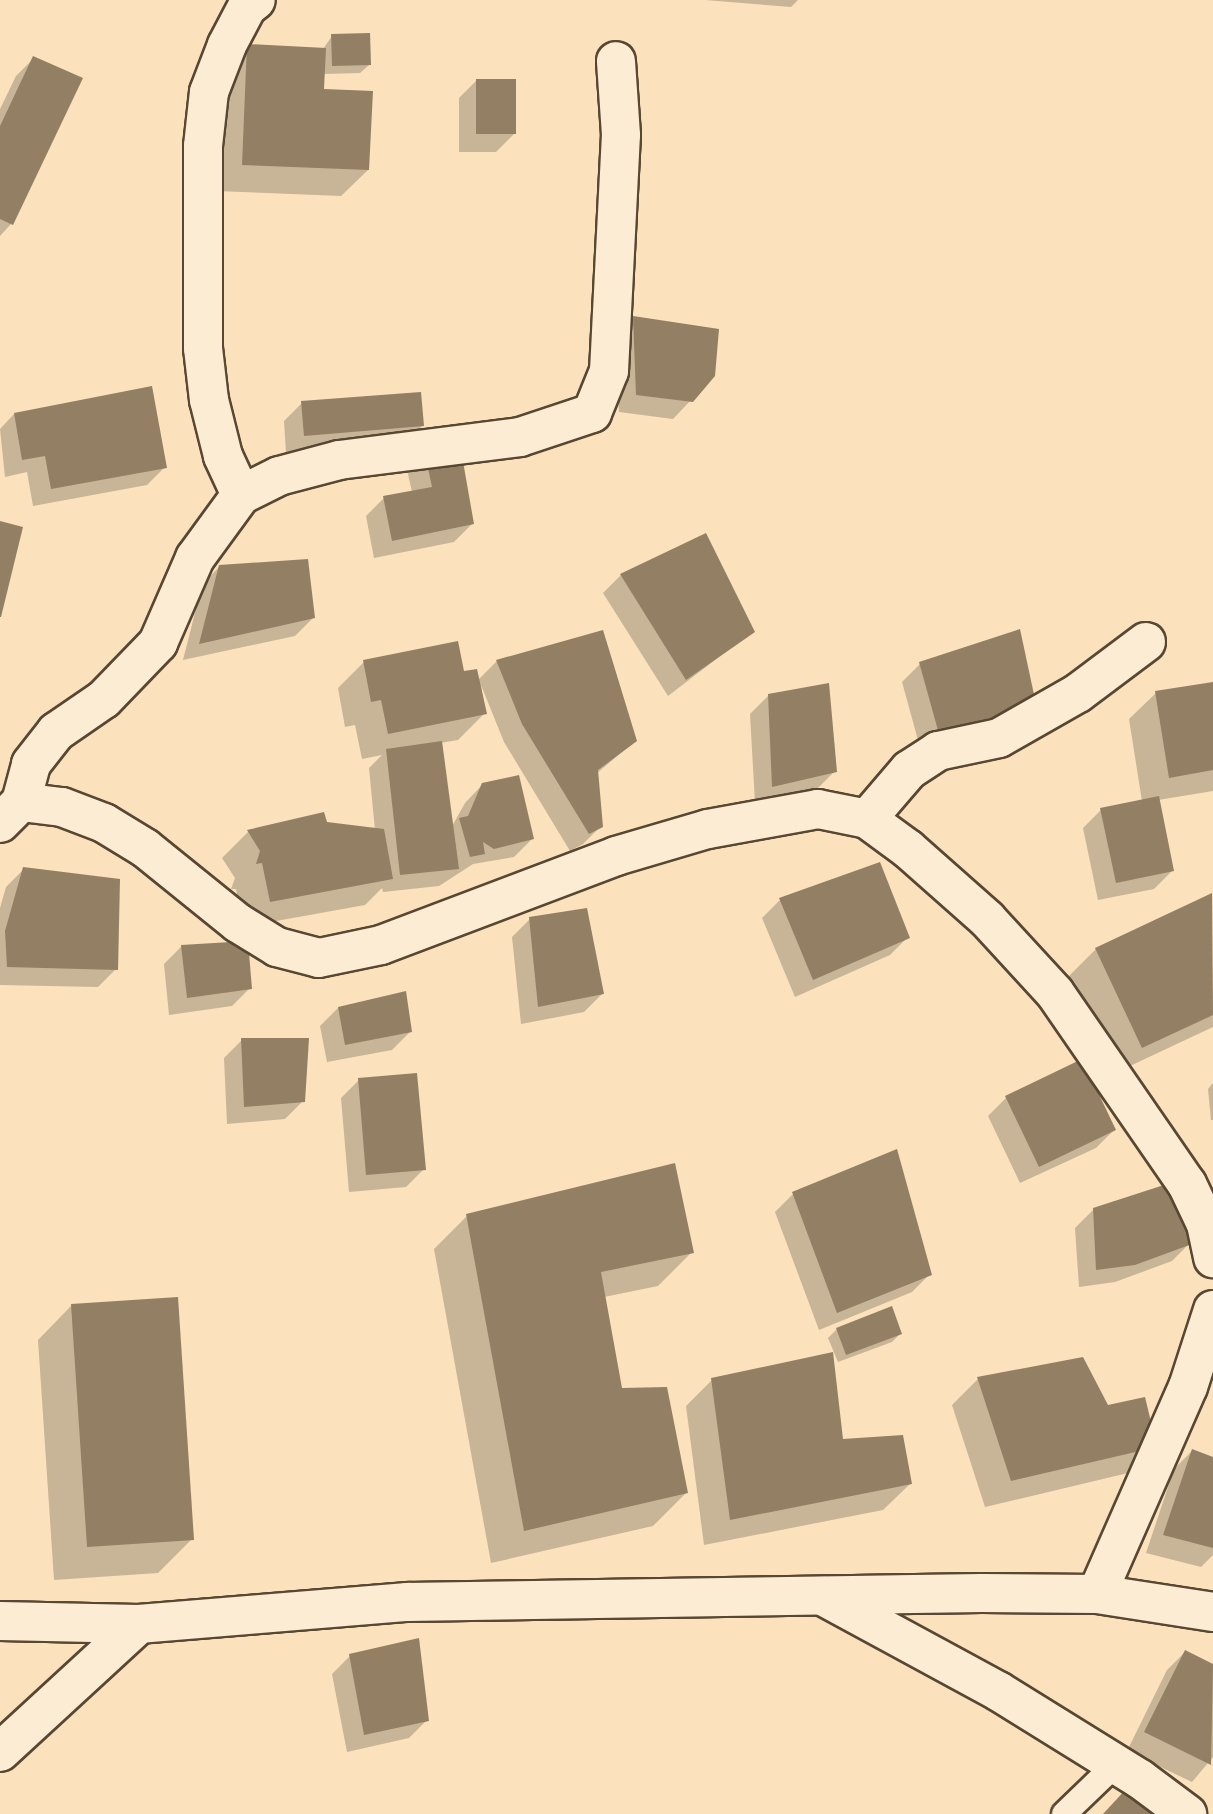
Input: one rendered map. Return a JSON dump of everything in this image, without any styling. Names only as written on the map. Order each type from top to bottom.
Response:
[{"type":"street","points":[[241,495],[223,456],[209,400],[203,348],[202,146],[209,92],[232,35],[247,7],[256,0]]},
{"type":"street","points":[[616,61],[621,135],[609,371],[592,413],[520,438],[340,460],[279,476],[241,495],[195,558],[158,643],[104,699],[56,732],[31,764],[11,813],[62,807],[103,823],[145,848],[247,929],[277,947],[319,957],[381,945],[615,856],[708,829],[818,809],[867,819],[908,849],[987,919],[1055,993],[1187,1184],[1206,1224],[1213,1258]]},
{"type":"street","points":[[867,819],[909,770],[938,751],[999,738],[1078,693],[1146,642]]},
{"type":"street","points":[[1097,1594],[1188,1387],[1213,1310]]},
{"type":"street","points":[[0,1621],[139,1624],[407,1602],[822,1596],[1097,1594],[1213,1612]]},
{"type":"street","points":[[822,1596],[999,1690],[1116,1764],[1186,1814]]},
{"type":"street","points":[[0,1752],[139,1624]]},
{"type":"lane","points":[[1064,1814],[1116,1764]]},
{"type":"building","points":[[370,33],[371,65],[332,66],[331,34]]},
{"type":"building","points":[[247,44],[326,48],[324,89],[373,91],[369,170],[242,165]]},
{"type":"building","points":[[33,56],[83,78],[13,225],[0,219],[0,126]]},
{"type":"building","points":[[476,79],[516,79],[516,134],[476,134]]},
{"type":"building","points":[[633,316],[719,329],[715,376],[693,402],[636,395]]},
{"type":"building","points":[[152,386],[167,468],[51,489],[45,456],[22,460],[14,413]]},
{"type":"building","points":[[421,392],[424,426],[304,436],[301,401]]},
{"type":"building","points":[[461,450],[474,524],[392,541],[383,496],[432,487],[425,454]]},
{"type":"building","points":[[0,521],[23,527],[1,617],[0,617]]},
{"type":"building","points":[[706,533],[755,632],[686,680],[620,574]]},
{"type":"building","points":[[308,559],[315,618],[199,644],[219,565]]},
{"type":"building","points":[[1020,629],[1036,704],[939,734],[919,662]]},
{"type":"building","points":[[603,630],[637,741],[598,770],[603,827],[589,834],[522,724],[496,660]]},
{"type":"building","points":[[458,641],[464,671],[477,669],[487,714],[388,734],[381,700],[371,702],[363,660]]},
{"type":"building","points":[[1213,682],[1213,770],[1169,778],[1155,691]]},
{"type":"building","points":[[829,683],[837,772],[772,787],[768,694]]},
{"type":"building","points":[[442,741],[459,869],[400,875],[386,749]]},
{"type":"building","points":[[519,775],[534,839],[494,849],[483,842],[485,854],[470,857],[459,818],[468,816],[482,783]]},
{"type":"building","points":[[1159,796],[1174,871],[1116,883],[1100,808]]},
{"type":"building","points":[[324,812],[327,822],[384,829],[393,879],[270,902],[262,863],[256,864],[260,851],[247,830]]},
{"type":"building","points":[[880,862],[910,938],[813,980],[779,898]]},
{"type":"building","points":[[23,867],[120,879],[118,970],[7,967],[5,931]]},
{"type":"building","points":[[1212,893],[1213,1015],[1142,1048],[1095,948]]},
{"type":"building","points":[[587,908],[604,994],[538,1007],[529,917]]},
{"type":"building","points":[[248,941],[252,989],[187,998],[181,945]]},
{"type":"building","points":[[406,991],[412,1032],[345,1045],[338,1007]]},
{"type":"building","points":[[241,1038],[309,1038],[305,1102],[244,1107]]},
{"type":"building","points":[[1082,1059],[1116,1130],[1039,1167],[1005,1096]]},
{"type":"building","points":[[417,1073],[426,1170],[366,1175],[358,1078]]},
{"type":"building","points":[[897,1149],[932,1275],[837,1313],[792,1192]]},
{"type":"building","points":[[675,1163],[694,1253],[601,1272],[622,1388],[667,1387],[688,1493],[524,1531],[466,1214]]},
{"type":"building","points":[[1167,1184],[1192,1244],[1135,1265],[1096,1270],[1093,1208]]},
{"type":"building","points":[[178,1297],[194,1540],[87,1547],[71,1304]]},
{"type":"building","points":[[892,1306],[902,1334],[846,1355],[836,1328]]},
{"type":"building","points":[[833,1352],[843,1439],[903,1435],[912,1484],[730,1520],[711,1378]]},
{"type":"building","points":[[1083,1357],[1108,1405],[1145,1397],[1157,1447],[1011,1481],[977,1377]]},
{"type":"building","points":[[1192,1449],[1213,1457],[1213,1548],[1163,1535]]},
{"type":"building","points":[[419,1638],[429,1721],[364,1735],[349,1654]]},
{"type":"building","points":[[1185,1650],[1213,1664],[1211,1765],[1144,1732]]},
{"type":"building","points":[[1127,1788],[1155,1814],[1103,1814]]}]
